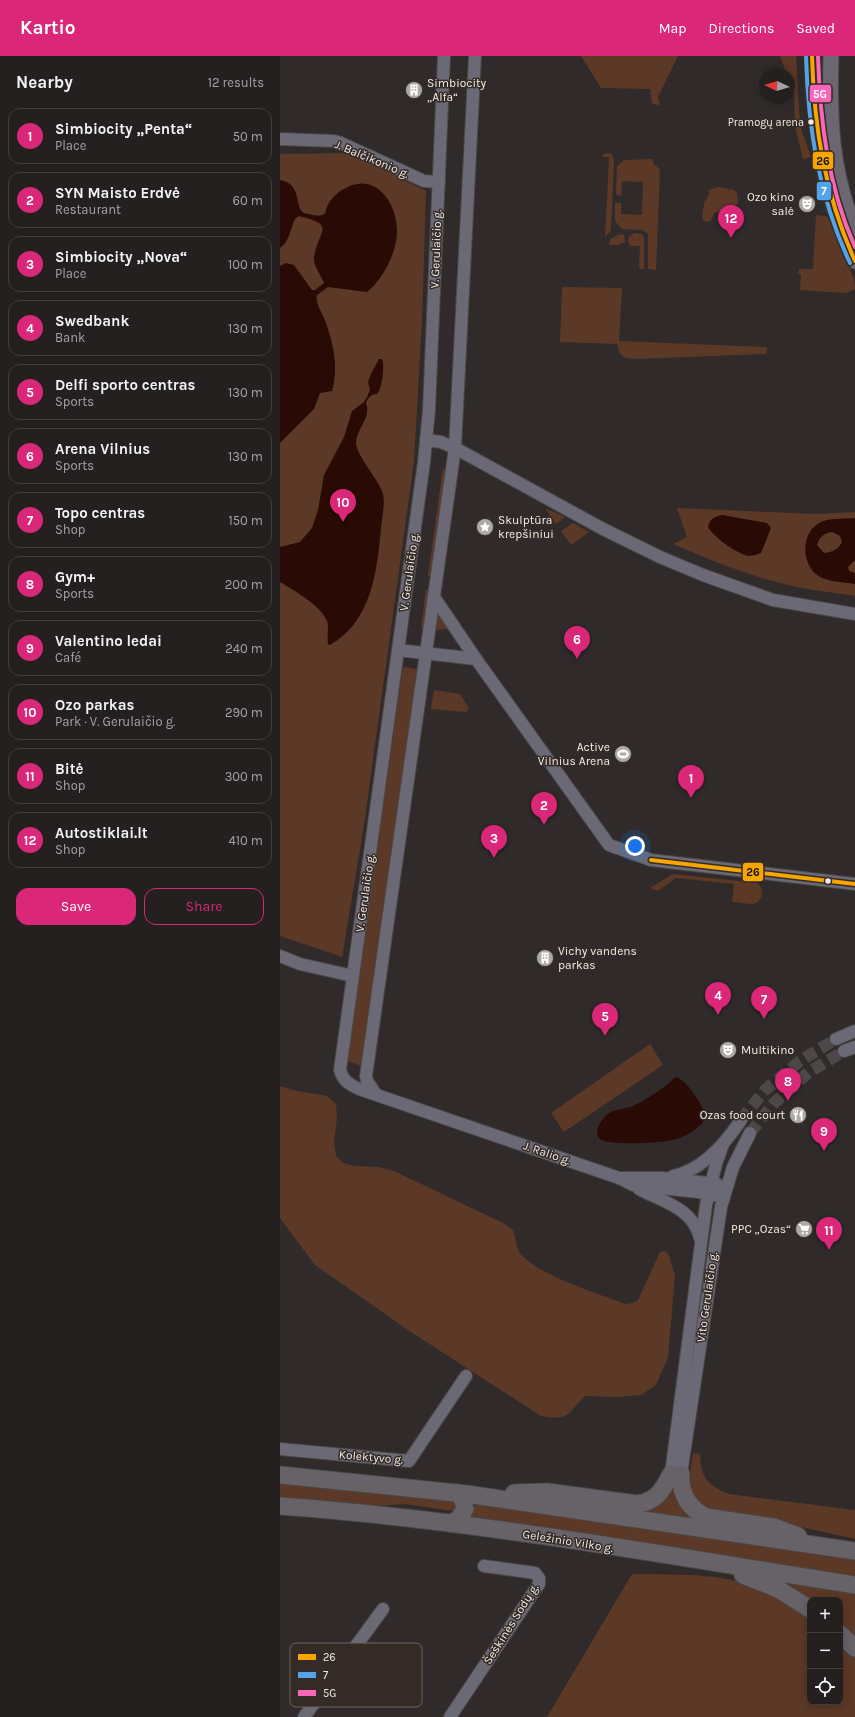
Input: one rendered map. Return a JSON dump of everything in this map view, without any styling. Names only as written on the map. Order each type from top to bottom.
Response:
[{"type":"highway","points":[[462,1493],[547,1492],[637,1504],[653,1500],[676,1474],[688,1504],[696,1512],[706,1516],[774,1527],[847,1550]]},
{"type":"highway","points":[[280,1475],[462,1493],[847,1550]]},
{"type":"highway","points":[[450,1523],[458,1520],[465,1509],[462,1493]]},
{"type":"highway","name":"Geležinio Vilko g.","points":[[280,1506],[345,1510],[450,1523],[855,1585]]},
{"type":"highway","points":[[699,1560],[764,1583],[793,1597],[807,1607]]},
{"type":"highway","points":[[843,1637],[855,1648]]},
{"type":"main road","points":[[812,56],[815,118],[823,164],[836,217],[855,261]]},
{"type":"main road","points":[[831,56],[829,103],[834,158],[841,188],[855,231]]},
{"type":"street","name":"V. Gerulaičio g.","points":[[347,1082],[342,1078],[340,1062],[426,440],[444,56]]},
{"type":"street","points":[[375,1093],[367,1081],[366,1076],[455,448],[474,56]]},
{"type":"street","name":"J. Balčikonio g.","points":[[280,139],[334,141],[417,179],[439,182]]},
{"type":"street","points":[[426,440],[441,442],[455,448],[603,529],[660,557],[702,575],[773,600],[855,614]]},
{"type":"street","points":[[434,597],[476,659],[609,845],[651,860],[855,884]]},
{"type":"street","points":[[398,650],[452,655],[476,659]]},
{"type":"street","points":[[280,956],[300,964],[353,976]]},
{"type":"street","points":[[836,1038],[855,1031]]},
{"type":"street","points":[[347,1082],[360,1080],[366,1076]]},
{"type":"street","points":[[347,1082],[359,1089],[375,1093]]},
{"type":"street","name":"J. Ralio g.","points":[[375,1093],[619,1178],[633,1185],[709,1188],[725,1191]]},
{"type":"street","points":[[619,1178],[662,1178],[688,1173],[696,1169],[723,1144],[741,1120]]},
{"type":"street","name":"Vito Gerulaičio g.","points":[[676,1474],[725,1191],[733,1167],[750,1133]]},
{"type":"street","name":"Vito Gerulaičio g.","points":[[676,1474],[700,1241],[709,1188],[723,1144]]},
{"type":"street","points":[[662,1178],[709,1188]]},
{"type":"street","points":[[633,1185],[685,1211],[698,1229],[700,1241]]},
{"type":"street","name":"Kolektyvo g.","points":[[280,1449],[409,1461],[466,1376]]},
{"type":"street","name":"Šeškinės Sodų g.","points":[[450,1717],[539,1584],[539,1578],[535,1573],[484,1566]]},
{"type":"street","points":[[358,1643],[383,1609]]},
{"type":"street","points":[[304,1717],[311,1707]]},
{"type":"shaded area","points":[[581,56],[678,56],[658,97],[660,105],[652,104],[650,89],[601,88]]},
{"type":"shaded area","points":[[780,56],[796,56],[800,126],[811,157],[803,159],[795,126],[795,68],[785,68]]},
{"type":"shaded area","points":[[350,153],[426,191],[422,321],[414,461],[364,825],[342,957],[280,936],[280,154]]},
{"type":"shaded area","points":[[603,154],[612,154],[614,160],[611,230],[605,237],[609,157],[602,157]]},
{"type":"shaded area","points":[[653,159],[653,163],[660,170],[656,270],[648,269],[648,234],[642,230],[622,229],[615,221],[615,203],[621,203],[621,214],[642,215],[643,182],[622,181],[621,196],[616,195],[617,166],[624,160]]},
{"type":"shaded area","points":[[280,180],[287,182],[292,186],[301,210],[305,213],[318,216],[325,214],[327,206],[331,200],[342,190],[354,185],[364,184],[374,186],[382,192],[393,210],[397,233],[394,249],[388,266],[373,287],[367,292],[328,287],[317,295],[318,304],[327,327],[334,354],[335,373],[332,391],[320,393],[314,409],[280,443],[280,266],[286,263],[294,265],[312,290],[315,290],[324,283],[314,260],[316,247],[323,229],[322,226],[311,219],[299,216],[295,219],[286,242],[280,248]]},
{"type":"shaded area","points":[[718,187],[734,190],[737,193],[738,203],[733,208],[714,213],[711,221],[706,222],[702,219],[704,203],[709,194],[708,190]]},
{"type":"shaded area","points":[[816,215],[826,216],[830,223],[854,279],[855,289],[846,293],[800,290],[801,275],[798,274],[799,269],[813,269]]},
{"type":"shaded area","points":[[634,233],[642,234],[644,237],[644,269],[639,269],[640,246],[630,246],[628,241],[629,237]]},
{"type":"shaded area","points":[[620,234],[624,235],[625,242],[619,245],[609,245],[610,239]]},
{"type":"shaded area","points":[[562,287],[622,288],[619,341],[767,347],[766,354],[637,359],[626,358],[620,354],[617,344],[560,342]]},
{"type":"shaded area","points":[[379,359],[382,359],[383,367],[379,391],[377,394],[370,397],[366,403],[367,414],[358,433],[356,443],[363,460],[382,491],[384,499],[377,561],[370,594],[364,609],[355,623],[344,635],[330,645],[328,644],[328,625],[321,612],[308,600],[280,582],[280,547],[300,542],[312,528],[318,510],[324,475],[344,437],[352,411],[364,402],[367,397],[370,390],[368,382]]},
{"type":"shaded area","points":[[443,468],[446,471],[431,577],[428,576]]},
{"type":"shaded area","points":[[545,508],[565,517],[556,524]]},
{"type":"shaded area","points":[[677,508],[816,514],[855,512],[855,596],[783,584],[723,564],[673,544],[687,537]]},
{"type":"shaded area","points":[[722,515],[767,523],[771,528],[761,553],[747,556],[719,539],[708,527],[713,519]]},
{"type":"shaded area","points":[[855,518],[855,560],[848,567],[849,571],[855,573],[855,584],[820,577],[811,568],[805,552],[808,536],[812,529],[819,523],[830,519]],"holes":[[[832,532],[840,536],[842,542],[837,549],[832,551],[824,553],[817,545],[822,536],[827,533]]]},
{"type":"shaded area","points":[[573,523],[589,532],[571,545],[561,531]]},
{"type":"shaded area","points":[[426,589],[429,590],[424,629],[421,628]]},
{"type":"shaded area","points":[[439,613],[449,629],[436,630]]},
{"type":"shaded area","points":[[403,667],[418,669],[362,1066],[347,1061]]},
{"type":"shaded area","points":[[434,690],[460,694],[469,708],[466,712],[431,709]]},
{"type":"shaded area","points":[[673,874],[757,883],[760,886],[762,895],[759,901],[752,904],[732,902],[734,884],[676,878],[658,891],[650,888]]},
{"type":"shaded area","points":[[650,1044],[663,1065],[564,1132],[551,1113]]},
{"type":"shaded area","points":[[676,1077],[685,1083],[705,1112],[706,1116],[704,1120],[697,1128],[683,1137],[667,1141],[647,1143],[613,1143],[600,1139],[597,1133],[599,1125],[609,1113],[641,1102],[667,1085]]},
{"type":"shaded area","points":[[280,1086],[297,1091],[327,1096],[336,1104],[337,1117],[334,1143],[336,1156],[343,1163],[355,1166],[378,1167],[394,1171],[503,1223],[513,1230],[519,1251],[526,1259],[551,1275],[567,1282],[625,1304],[633,1303],[638,1300],[660,1252],[665,1251],[669,1255],[675,1276],[668,1357],[656,1385],[641,1395],[618,1397],[585,1396],[571,1412],[563,1417],[558,1418],[541,1416],[408,1330],[315,1265],[280,1218]]},
{"type":"shaded area","points":[[693,1453],[700,1454],[704,1475],[710,1484],[729,1494],[855,1510],[855,1539],[766,1519],[712,1511],[697,1500],[692,1491],[690,1474]]},
{"type":"shaded area","points":[[280,1481],[450,1499],[457,1505],[453,1511],[405,1504],[375,1506],[280,1498]]},
{"type":"shaded area","points":[[673,1488],[679,1502],[703,1520],[640,1511],[663,1499]]},
{"type":"shaded area","points":[[478,1504],[855,1560],[855,1577],[478,1520],[470,1515],[470,1508]]},
{"type":"shaded area","points":[[632,1574],[682,1575],[714,1577],[731,1580],[762,1589],[807,1615],[807,1705],[843,1705],[843,1645],[855,1656],[855,1717],[547,1717]]},
{"type":"shaded area","points":[[772,1579],[835,1588],[855,1595],[855,1638],[843,1628],[843,1597],[807,1597],[807,1598]]},
{"type":"tunnel","points":[[741,1120],[765,1090],[800,1061],[836,1039]]},
{"type":"tunnel","points":[[750,1133],[774,1103],[809,1072],[844,1051]]},
{"type":"transit line","name":"7","points":[[806,56],[809,110],[817,162],[830,213],[850,263]]},
{"type":"transit line","name":"26","points":[[812,56],[815,109],[823,161],[836,211],[855,261]]},
{"type":"transit line","name":"5G","points":[[818,56],[823,129],[827,153],[838,201],[855,247]]},
{"type":"transit line","name":"26","points":[[651,860],[855,884]]},
{"type":"place","name":"Simbiocity „Alfa“","points":[[414,90]]},
{"type":"place","name":"Pramogų arena","points":[[811,122]]},
{"type":"place","name":"Ozo kino salė","points":[[807,204]]},
{"type":"place","name":"Autostiklai.lt","points":[[731,238]]},
{"type":"place","name":"Ozo parkas","points":[[343,522]]},
{"type":"place","name":"Skulptūra krepšiniui","points":[[485,527]]},
{"type":"place","name":"Arena Vilnius","points":[[577,659]]},
{"type":"place","name":"Active Vilnius Arena","points":[[623,754]]},
{"type":"place","name":"Simbiocity „Penta“","points":[[691,798]]},
{"type":"place","name":"SYN Maisto Erdvė","points":[[544,825]]},
{"type":"place","name":"Simbiocity „Nova“","points":[[494,858]]},
{"type":"place","name":"Vichy vandens parkas","points":[[545,958]]},
{"type":"place","name":"Swedbank","points":[[718,1015]]},
{"type":"place","name":"Topo centras","points":[[764,1019]]},
{"type":"place","name":"Delfi sporto centras","points":[[605,1036]]},
{"type":"place","name":"Multikino","points":[[728,1050]]},
{"type":"place","name":"Gym+","points":[[788,1101]]},
{"type":"place","name":"Ozas food court","points":[[798,1115]]},
{"type":"place","name":"Valentino ledai","points":[[824,1151]]},
{"type":"place","name":"PPC „Ozas“","points":[[804,1229]]},
{"type":"place","name":"Bitė","points":[[829,1250]]}]
